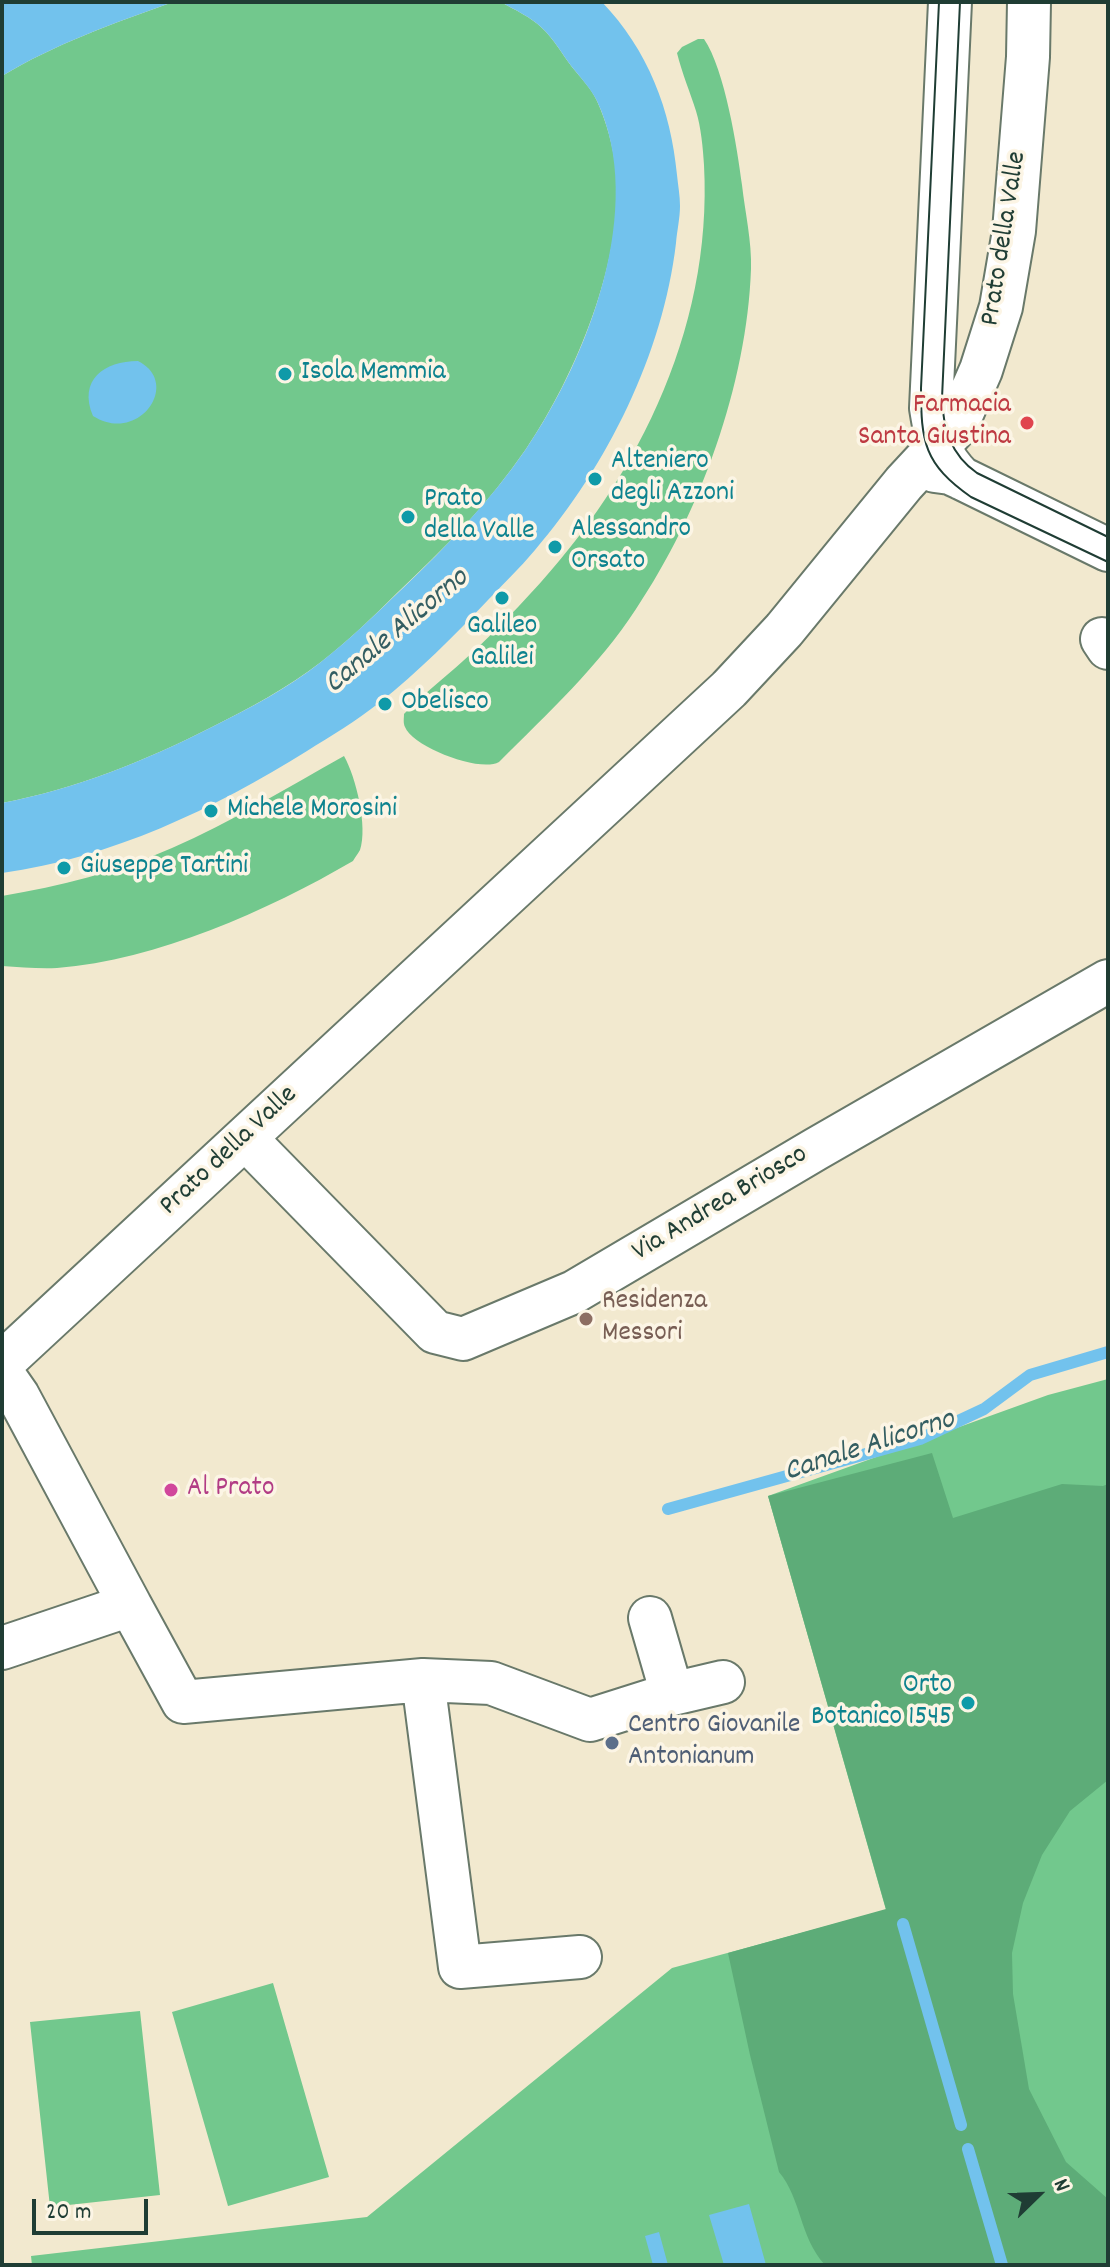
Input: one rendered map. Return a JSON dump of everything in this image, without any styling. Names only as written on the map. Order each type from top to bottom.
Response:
[{"type":"street","points":[[950,2],[931,408],[950,462],[1108,550]]},
{"type":"street","name":"Prato della Valle","points":[[2,1363],[746,672],[904,483],[950,462],[956,427],[981,370],[1001,307],[1014,231],[1028,57],[1029,2]]},
{"type":"street","name":"Via Andrea Briosco","points":[[245,1138],[435,1332],[463,1339],[574,1292],[1108,981]]},
{"type":"street","points":[[2,1373],[18,1396],[183,1702],[423,1680],[491,1683],[590,1720],[672,1694],[723,1682]]},
{"type":"street","points":[[650,1618],[672,1694]]},
{"type":"street","points":[[2,1648],[138,1619]]},
{"type":"street","points":[[423,1680],[460,1967],[580,1957]]},
{"type":"green space","name":"Isola Memmia","points":[[173,2],[501,2],[528,17],[546,32],[597,101],[609,135],[616,170],[617,204],[613,241],[593,316],[578,352],[562,387],[526,449],[466,524],[360,629],[295,680],[187,739],[83,782],[2,803],[2,76],[64,44]]},
{"type":"green space","points":[[698,39],[704,39],[711,53],[729,109],[751,259],[748,313],[740,357],[716,446],[680,532],[659,572],[621,630],[589,670],[499,762],[477,764],[448,756],[411,735],[404,725],[404,714],[519,606],[560,560],[597,511],[630,459],[658,404],[679,347],[695,288],[703,227],[704,165],[698,117],[677,53]]},
{"type":"green space","points":[[344,756],[362,816],[360,850],[353,861],[248,915],[172,944],[95,963],[50,968],[2,966],[2,896],[88,877],[152,857],[237,816]]},
{"type":"green space","name":"Orto Botanico 1545","points":[[1108,1379],[1108,2265],[32,2265],[31,2256],[367,2217],[672,1968],[886,1910],[768,1496],[1048,1395]]},
{"type":"green space","name":"Orto Botanico 1545","points":[[932,1453],[953,1518],[1062,1484],[1108,1484],[1108,1780],[1070,1811],[1042,1855],[1023,1903],[1012,1953],[1013,1994],[1029,2089],[1066,2162],[1108,2199],[1108,2265],[825,2265],[810,2242],[792,2194],[779,2172],[750,2055],[728,1953],[886,1909],[768,1496]]},
{"type":"green space","points":[[273,1983],[329,2177],[228,2206],[172,2012]]},
{"type":"green space","points":[[140,2011],[160,2195],[50,2207],[30,2022]]},
{"type":"water","points":[[2,2],[173,2],[64,44],[2,76]]},
{"type":"water","points":[[501,2],[602,2],[632,40],[644,61],[663,104],[669,127],[680,206],[669,285],[645,367],[608,445],[561,517],[523,563],[435,653],[361,716],[272,772],[160,828],[83,856],[2,873],[2,803],[57,790],[136,762],[240,712],[308,671],[363,626],[452,539],[512,468],[549,412],[589,327],[604,281],[613,234],[616,187],[611,143],[595,97],[554,42],[533,20]]},
{"type":"water","points":[[138,361],[151,371],[156,383],[155,396],[149,408],[126,423],[110,423],[93,416],[89,392],[97,375],[115,365]]},
{"type":"water","points":[[749,2204],[766,2265],[724,2265],[709,2215]]},
{"type":"water","points":[[659,2232],[668,2265],[653,2265],[645,2236]]},
{"type":"waterway","name":"Canale Alicorno","points":[[668,1509],[920,1439],[984,1409],[1030,1375],[1108,1352]]},
{"type":"waterway","points":[[903,1924],[961,2125]]},
{"type":"waterway","points":[[968,2149],[1002,2265]]},
{"type":"tram line","points":[[939,2],[921,388],[924,438],[943,474],[971,497],[1108,562]]},
{"type":"tram line","points":[[960,2],[942,398],[947,431],[955,450],[977,473],[1108,537]]},
{"type":"place","name":"Isola Memmia","points":[[285,374]]},
{"type":"place","name":"Farmacia Santa Giustina","points":[[1027,423]]},
{"type":"place","name":"Alteniero degli Azzoni","points":[[595,479]]},
{"type":"place","name":"Prato della Valle","points":[[408,517]]},
{"type":"place","name":"Alessandro Orsato","points":[[555,547]]},
{"type":"place","name":"Galileo Galilei","points":[[502,598]]},
{"type":"place","name":"Obelisco","points":[[385,704]]},
{"type":"place","name":"Michele Morosini","points":[[211,811]]},
{"type":"place","name":"Giuseppe Tartini","points":[[64,868]]},
{"type":"place","name":"Residenza Messori","points":[[586,1319]]},
{"type":"place","name":"Al Prato","points":[[171,1490]]},
{"type":"place","name":"Orto Botanico 1545","points":[[968,1703]]},
{"type":"place","name":"Centro Giovanile Antonianum","points":[[612,1743]]}]
